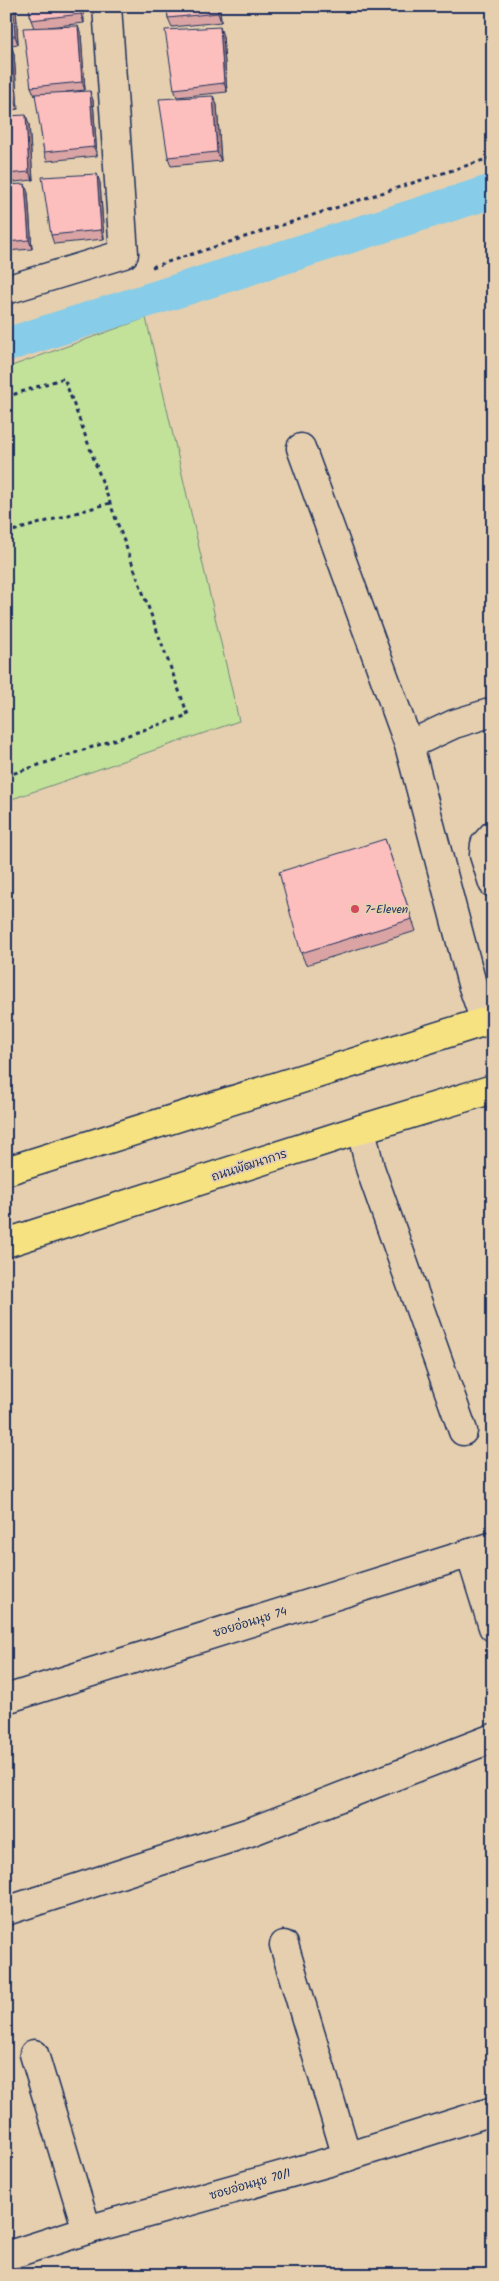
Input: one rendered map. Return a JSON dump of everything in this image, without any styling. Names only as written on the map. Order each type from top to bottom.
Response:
[{"type":"main road","points":[[6,1171],[489,1020]]},
{"type":"main road","name":"ถนนพัฒนาการ","points":[[6,1244],[361,1129],[493,1089]]},
{"type":"street","points":[[6,290],[124,254],[107,6]]},
{"type":"street","points":[[301,448],[409,745],[470,975],[489,1020]]},
{"type":"street","points":[[409,745],[454,724],[493,712]]},
{"type":"street","points":[[493,835],[484,844],[484,855],[493,883]]},
{"type":"street","points":[[361,1129],[370,1168],[463,1431]]},
{"type":"street","points":[[481,1550],[493,1627]]},
{"type":"street","name":"ซอยอ่อนนุช 74","points":[[6,1699],[481,1550]]},
{"type":"street","points":[[6,1911],[250,1832],[493,1738]]},
{"type":"street","points":[[284,1945],[347,2157]]},
{"type":"street","points":[[34,2054],[87,2230]]},
{"type":"street","name":"ซอยอ่อนนุช 70/1","points":[[6,2256],[87,2230],[347,2157],[493,2111]]},
{"type":"path","points":[[147,269],[493,158]]},
{"type":"path","points":[[6,397],[64,378],[188,715],[6,776]]},
{"type":"path","points":[[6,533],[110,503]]},
{"type":"green space","points":[[146,318],[239,721],[6,801],[6,368]]},
{"type":"building","points":[[6,6],[13,6],[15,36],[6,36]]},
{"type":"building","points":[[29,6],[80,6],[81,14],[31,20]]},
{"type":"building","points":[[167,6],[218,6],[218,13],[168,18]]},
{"type":"building","points":[[78,26],[82,82],[31,87],[23,28]]},
{"type":"building","points":[[220,27],[224,83],[174,89],[165,30]]},
{"type":"building","points":[[6,45],[11,45],[15,101],[6,102]]},
{"type":"building","points":[[90,91],[94,147],[44,152],[35,94]]},
{"type":"building","points":[[213,96],[217,152],[168,157],[159,99]]},
{"type":"building","points":[[26,115],[29,172],[6,174],[6,116]]},
{"type":"building","points":[[97,174],[101,230],[51,235],[42,177]]},
{"type":"building","points":[[25,184],[29,240],[6,242],[6,185]]},
{"type":"building","points":[[385,839],[412,919],[301,953],[279,872]]},
{"type":"waterway","points":[[6,345],[493,191]]},
{"type":"place","name":"7-Eleven","points":[[355,909]]}]
